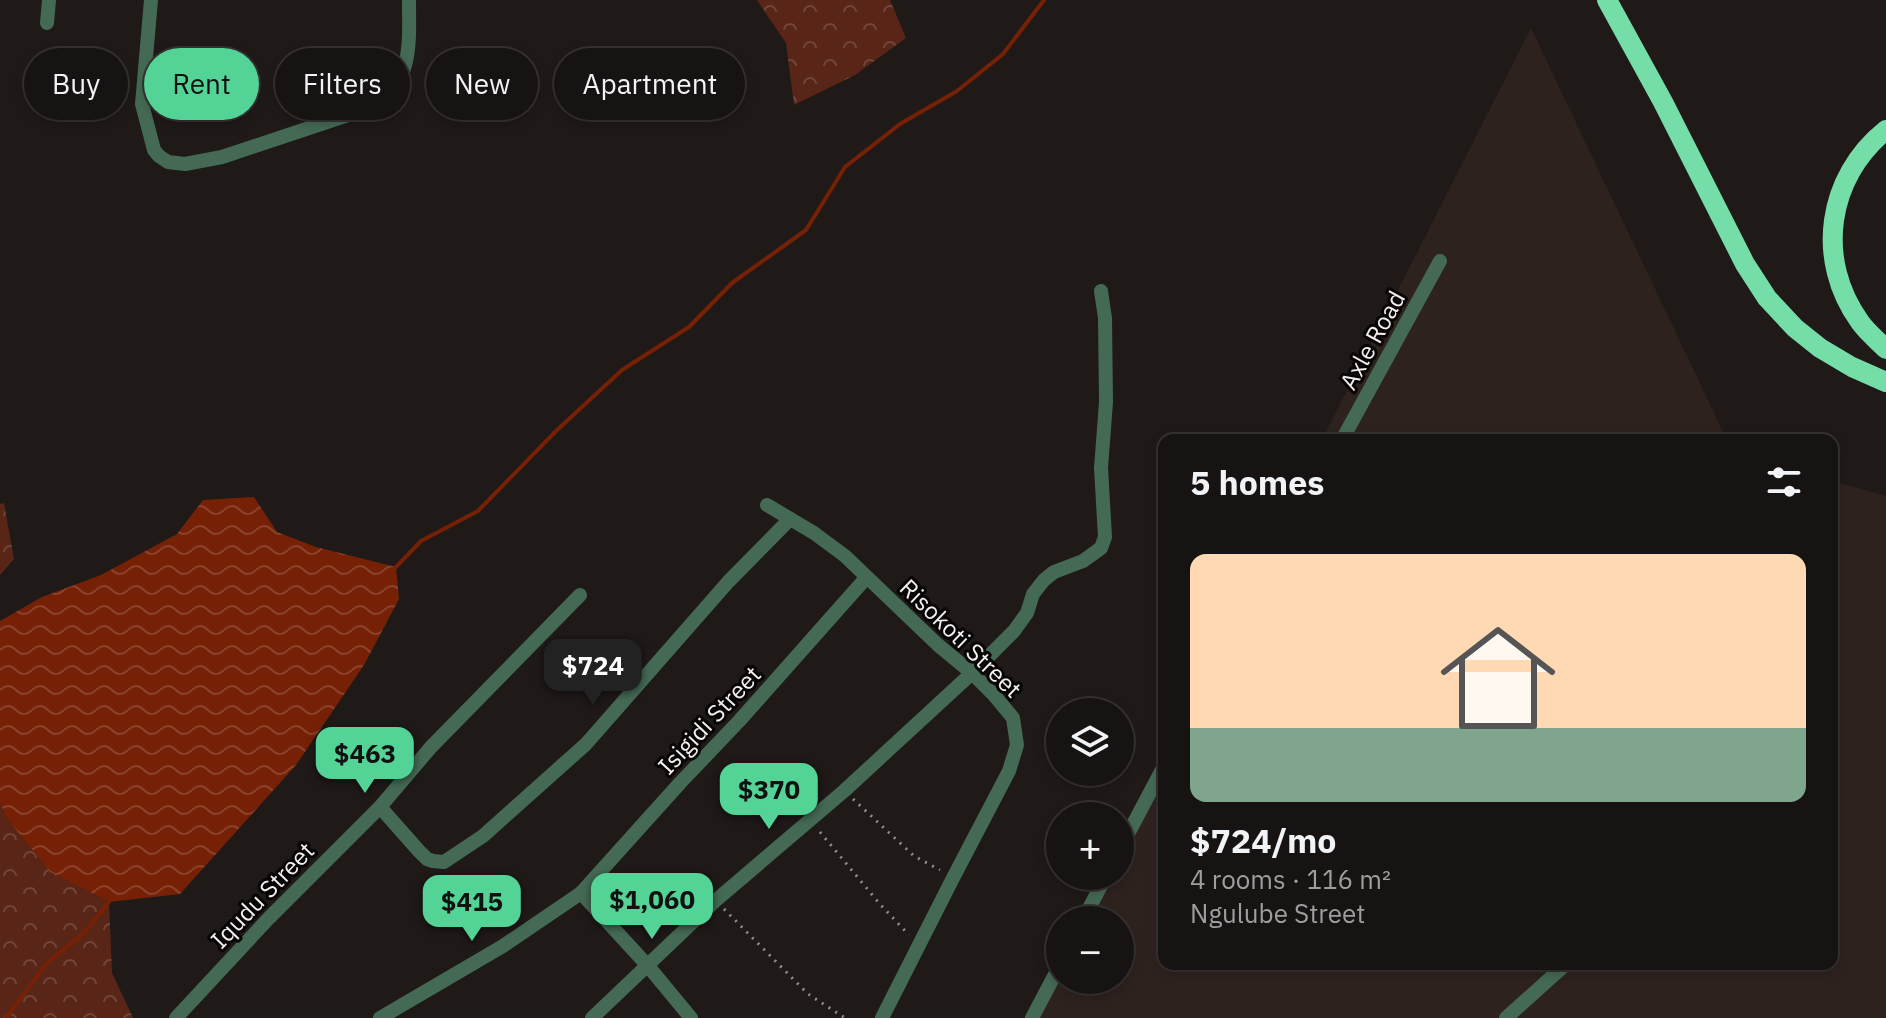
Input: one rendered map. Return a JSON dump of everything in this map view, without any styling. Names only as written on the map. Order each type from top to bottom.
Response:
[{"type":"highway","points":[[1607,0],[1745,264],[1767,298],[1795,328],[1820,348],[1886,382]]},
{"type":"highway","points":[[1886,130],[1871,142],[1848,176],[1832,231],[1835,266],[1844,292],[1861,324],[1886,349]]},
{"type":"street","points":[[47,23],[49,0]]},
{"type":"street","points":[[151,0],[142,104],[156,153],[163,160],[176,164],[222,157],[380,102],[399,81],[406,64],[409,0]]},
{"type":"street","name":"Axle Road","points":[[1345,434],[1440,261]]},
{"type":"street","points":[[592,1018],[715,901],[844,791],[972,673],[1014,631],[1044,580],[1054,572],[1083,561],[1101,548],[1105,537],[1101,468],[1106,402],[1105,318],[1101,291]]},
{"type":"street","name":"Risokoti Street","points":[[767,505],[845,556],[938,645],[972,673],[1013,718],[1017,750],[1009,771],[882,1018]]},
{"type":"street","points":[[380,807],[427,859],[444,862],[464,850],[518,807],[586,744],[728,582],[790,519]]},
{"type":"street","name":"Isigidi Street","points":[[380,1018],[503,946],[581,893],[866,578]]},
{"type":"street","name":"Iqudu Street","points":[[176,1018],[268,919],[380,807],[431,747],[580,595]]},
{"type":"street","points":[[1134,823],[1158,777]]},
{"type":"street","points":[[581,893],[691,1018]]},
{"type":"street","points":[[1506,1018],[1559,970]]},
{"type":"street","points":[[1032,1018],[1046,992]]},
{"type":"street","points":[[890,1003],[894,1018]]},
{"type":"path","points":[[844,791],[914,856],[953,878]]},
{"type":"path","points":[[810,820],[879,903],[919,945]]},
{"type":"path","points":[[715,901],[808,994],[845,1018]]},
{"type":"shaded area","points":[[1531,28],[1724,434],[1325,434]]},
{"type":"shaded area","points":[[1838,483],[1886,496],[1886,1018],[1029,1018],[1046,985],[1046,994],[1134,994],[1134,906],[1086,906],[1094,890],[1134,890],[1134,811],[1158,764],[1158,970],[1838,970]]},
{"type":"green space","points":[[757,0],[890,0],[906,38],[855,75],[794,105],[786,43]]},
{"type":"green space","points":[[4,503],[14,559],[0,575],[0,504]]},
{"type":"green space","points":[[0,802],[5,816],[50,872],[109,902],[112,973],[133,1018],[0,1018]]},
{"type":"water","points":[[254,497],[277,532],[316,547],[396,567],[399,599],[364,665],[296,765],[180,894],[109,902],[50,872],[5,816],[0,802],[0,621],[42,597],[101,575],[177,534],[203,500]]},
{"type":"waterway","points":[[396,567],[421,541],[478,511],[557,430],[622,370],[689,327],[732,283],[806,230],[845,167],[900,124],[957,91],[1003,54],[1044,0]]},
{"type":"waterway","points":[[6,1018],[47,963],[85,932],[109,902]]}]
